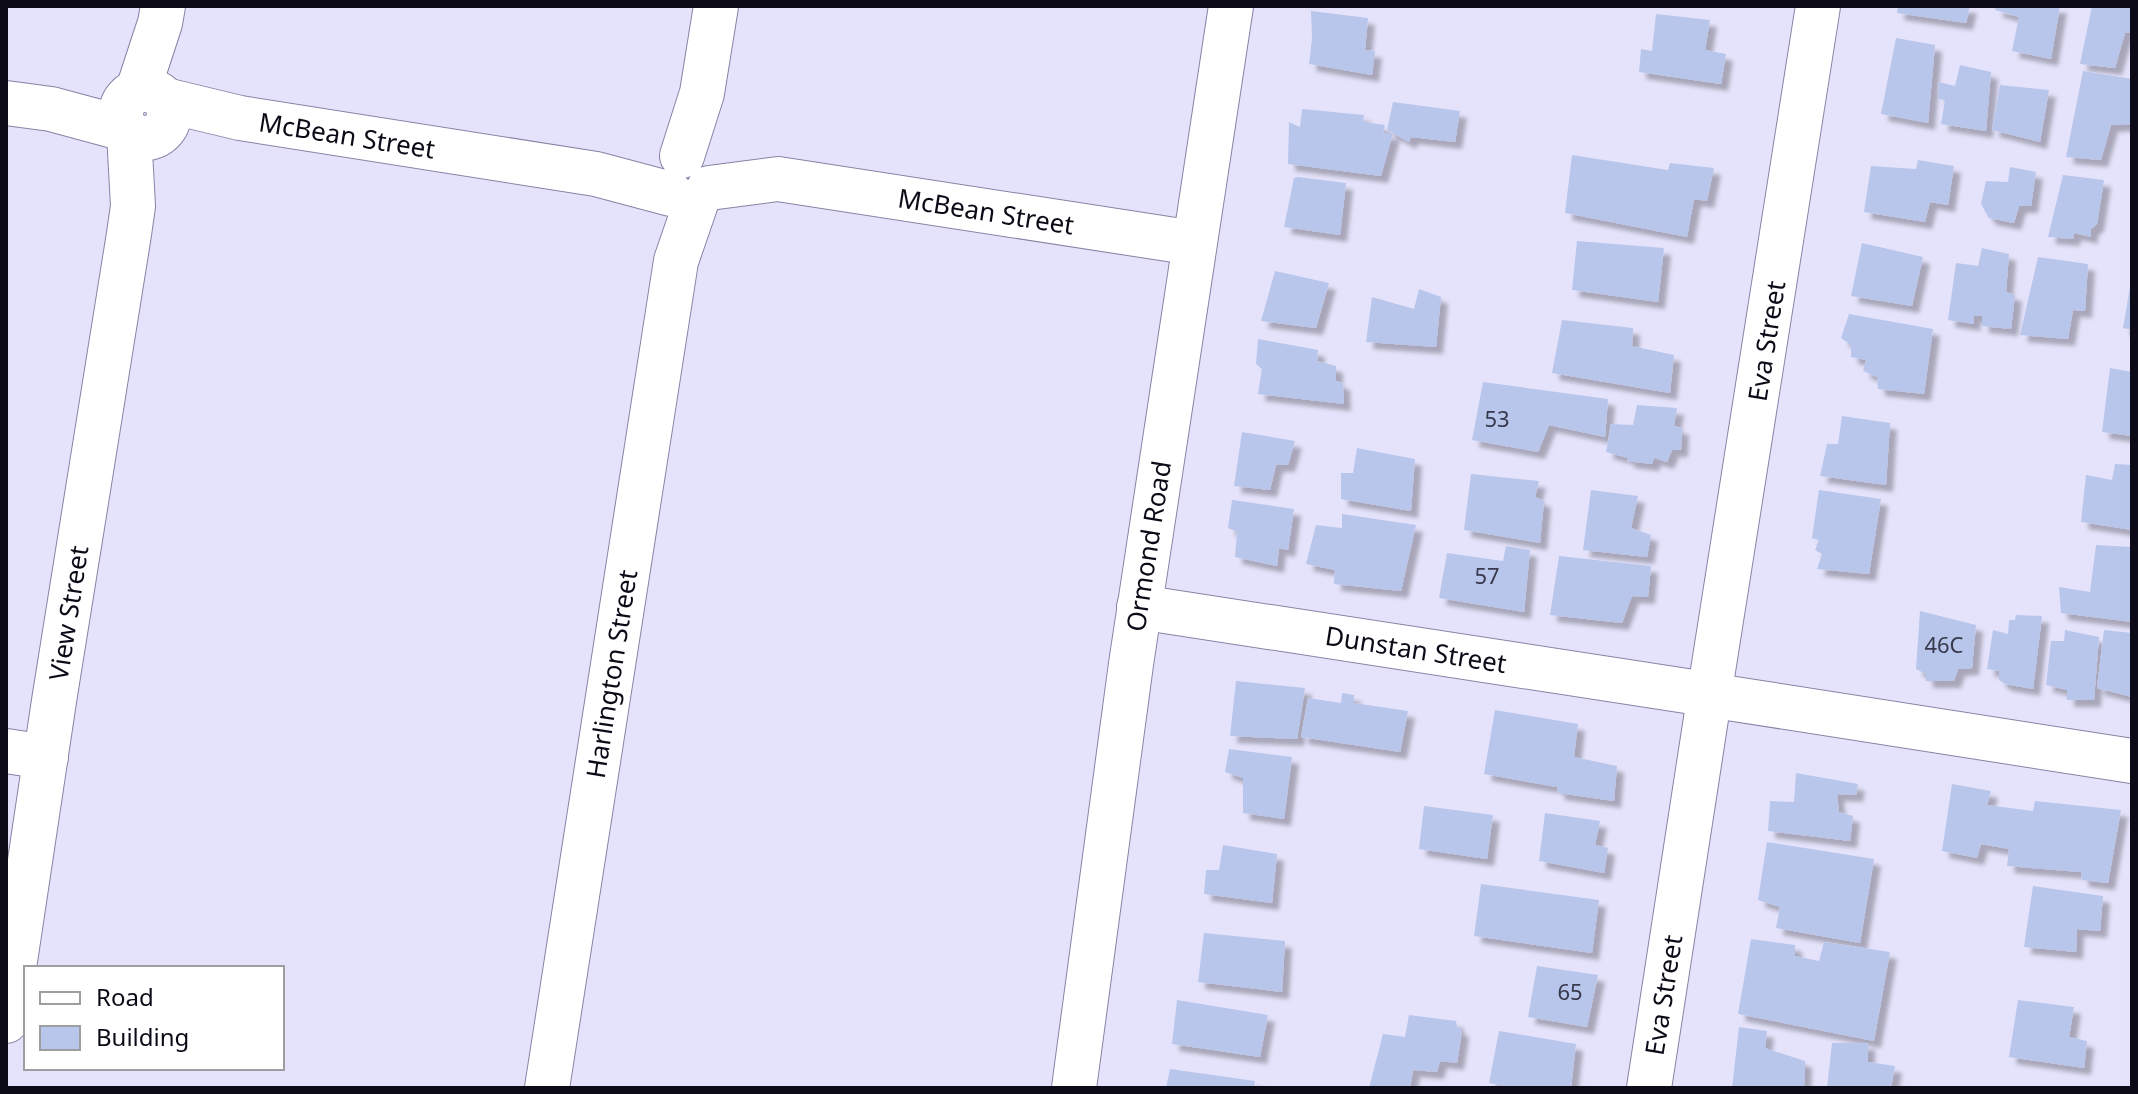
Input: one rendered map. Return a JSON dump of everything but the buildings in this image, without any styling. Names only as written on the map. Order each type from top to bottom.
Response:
[{"type":"street","name":"Harlington Street","points":[[547,1088],[688,179],[706,128],[702,93],[716,6]]},
{"type":"street","name":"Ormond Road","points":[[1074,1088],[1139,607],[1231,6]]},
{"type":"street","name":"Eva Street","points":[[1649,1088],[1818,6]]},
{"type":"street","name":"View Street","points":[[6,1021],[26,754],[133,206],[162,14]]},
{"type":"street","name":"McBean Street","points":[[6,103],[51,109],[240,118],[596,174],[688,179],[778,179],[1194,243]]},
{"type":"street","name":"Dunstan Street","points":[[1139,607],[2132,761]]}]
